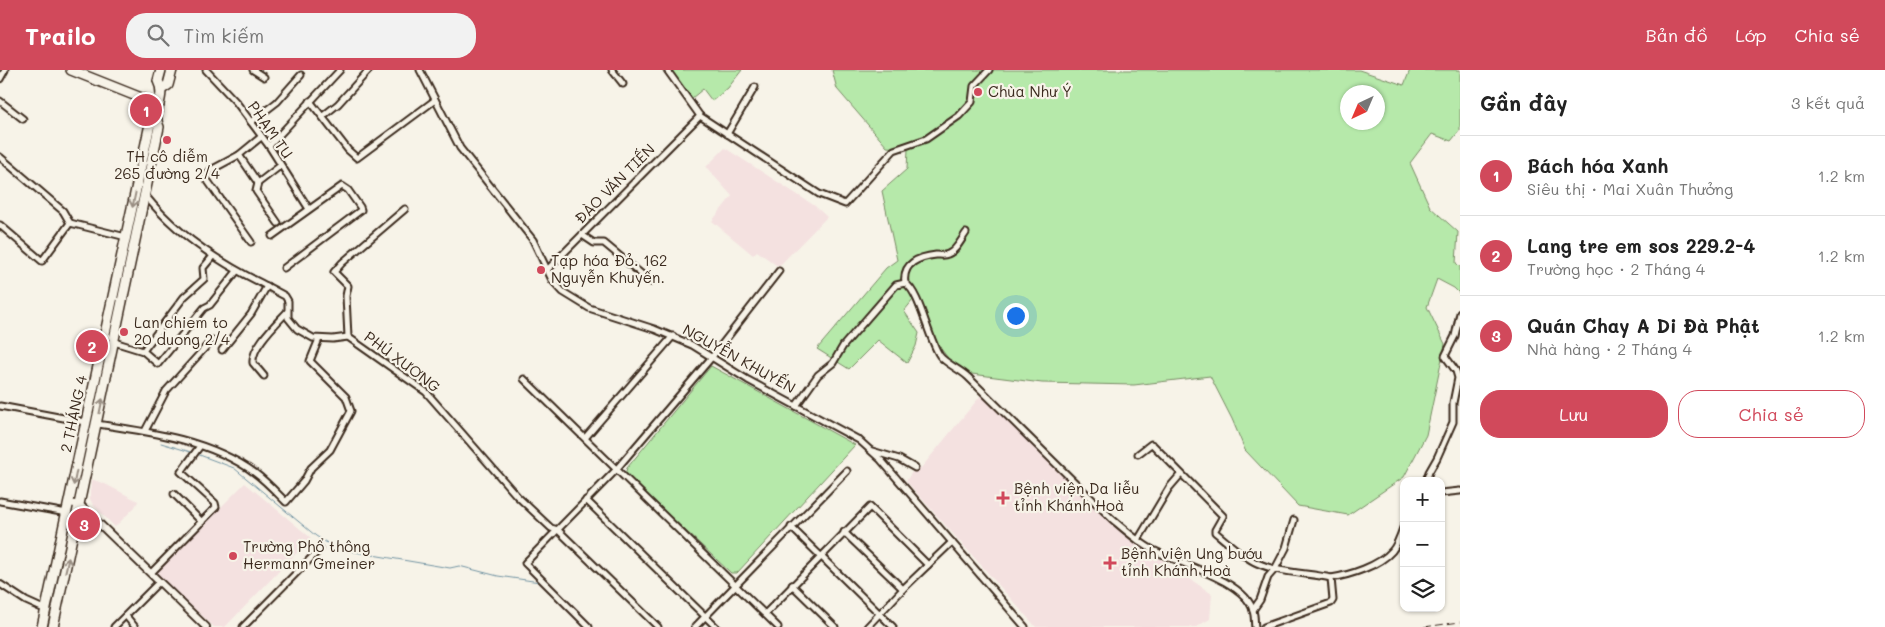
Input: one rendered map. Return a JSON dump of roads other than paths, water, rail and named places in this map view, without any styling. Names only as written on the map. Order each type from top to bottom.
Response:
[{"type":"main road","points":[[71,70],[159,105]]},
{"type":"main road","name":"2 THÁNG 4","points":[[161,70],[158,82],[162,89]]},
{"type":"main road","name":"2 THÁNG 4","points":[[53,627],[159,128],[156,121],[162,89],[168,84],[172,70]]},
{"type":"main road","name":"2 THÁNG 4","points":[[42,627],[150,124],[156,121]]},
{"type":"street","points":[[0,79],[5,70]]},
{"type":"street","points":[[253,70],[264,77]]},
{"type":"street","points":[[268,146],[340,70]]},
{"type":"street","points":[[323,116],[338,104],[368,70]]},
{"type":"street","name":"NGUYỄN KHUYẾN","points":[[420,70],[460,148],[533,240],[557,286],[578,303],[673,336],[692,345],[748,380],[859,440],[872,451],[1025,627]]},
{"type":"street","points":[[612,70],[623,84]]},
{"type":"street","points":[[666,70],[700,116],[820,194],[845,204],[894,150],[926,138],[959,116],[972,102],[974,86],[989,70]]},
{"type":"street","name":"PHẠM TU","points":[[209,71],[251,122],[308,209]]},
{"type":"street","points":[[251,122],[277,102],[301,75]]},
{"type":"street","points":[[727,134],[755,87]]},
{"type":"street","points":[[310,101],[348,150],[357,158],[435,100]]},
{"type":"street","points":[[1,104],[23,119]]},
{"type":"street","name":"ĐÀO VĂN TIẾN","points":[[547,270],[700,116]]},
{"type":"street","points":[[251,242],[205,179],[211,170],[239,154],[261,137]]},
{"type":"street","points":[[239,154],[258,183]]},
{"type":"street","points":[[0,157],[63,211],[70,223],[126,237]]},
{"type":"street","points":[[278,223],[256,191],[258,183],[280,166]]},
{"type":"street","points":[[272,236],[342,186],[348,190],[361,210],[284,268]]},
{"type":"street","name":"PHÚ XƯƠNG","points":[[145,195],[170,222],[213,256],[288,298],[288,318],[306,336],[319,339],[348,337],[426,392],[517,496],[551,528],[558,530],[658,627]]},
{"type":"street","points":[[348,337],[346,296],[348,286],[334,272],[342,263],[406,210]]},
{"type":"street","points":[[0,226],[42,262],[70,223]]},
{"type":"street","points":[[905,283],[906,271],[913,261],[922,257],[948,254],[958,245],[966,233]]},
{"type":"street","points":[[582,235],[594,243],[604,243],[651,282]]},
{"type":"street","points":[[144,351],[184,297],[204,278],[204,268],[213,256]]},
{"type":"street","points":[[114,342],[144,351],[158,364],[237,271]]},
{"type":"street","points":[[589,627],[525,563],[616,469],[712,357],[779,271]]},
{"type":"street","points":[[796,406],[818,374],[836,359],[843,346],[892,290],[899,283],[905,283],[915,293],[936,349],[943,360],[968,377],[1112,519],[1138,540],[1169,558],[1222,580],[1245,597],[1253,610],[1255,627]]},
{"type":"street","points":[[222,350],[251,314],[266,286]]},
{"type":"street","points":[[264,376],[253,363],[254,353],[287,312]]},
{"type":"street","points":[[1427,477],[1453,422],[1452,403],[1458,378],[1456,371],[1445,356],[1455,336],[1460,313]]},
{"type":"street","points":[[585,438],[673,336]]},
{"type":"street","points":[[97,424],[145,431],[200,446],[243,465],[267,483],[286,502],[304,481],[312,468],[328,454],[351,411],[346,397],[310,361],[319,339]]},
{"type":"street","points":[[145,431],[166,391],[212,340]]},
{"type":"street","points":[[524,379],[778,627]]},
{"type":"street","points":[[0,406],[85,422]]},
{"type":"street","points":[[1138,454],[1152,444],[1224,516],[1214,530],[1215,532],[1251,560],[1274,569],[1331,578],[1368,567],[1379,561],[1392,551],[1400,534]]},
{"type":"street","points":[[150,573],[216,507],[182,472],[200,446]]},
{"type":"street","points":[[872,451],[899,459],[915,468]]},
{"type":"street","points":[[695,627],[847,471]]},
{"type":"street","points":[[1138,540],[1169,488],[1181,474]]},
{"type":"street","points":[[1445,493],[1460,491]]},
{"type":"street","points":[[174,494],[202,522]]},
{"type":"street","points":[[586,500],[716,627]]},
{"type":"street","points":[[0,501],[68,513]]},
{"type":"street","points":[[70,503],[80,505],[206,627]]},
{"type":"street","points":[[764,614],[870,507],[928,565]]},
{"type":"street","points":[[1253,610],[1260,600],[1268,577],[1286,548],[1294,520]]},
{"type":"street","points":[[791,527],[893,627]]},
{"type":"street","points":[[844,532],[903,589]]},
{"type":"street","points":[[867,627],[952,542]]},
{"type":"street","points":[[243,627],[320,549]]},
{"type":"street","points":[[1264,627],[1331,603],[1333,600],[1331,578]]},
{"type":"street","points":[[114,627],[159,582]]},
{"type":"street","points":[[0,584],[26,601],[46,610]]},
{"type":"street","points":[[792,585],[835,627]]},
{"type":"street","points":[[126,616],[135,627]]},
{"type":"waterway","points":[[161,443],[194,453]]},
{"type":"waterway","points":[[197,454],[234,468],[316,536],[337,549],[450,568],[459,566],[498,576],[540,582]]},
{"type":"railway","points":[[1424,627],[1460,622]]},
{"type":"place","name":"Chùa Như Ý","points":[[978,92]]},
{"type":"place","name":"Bách hóa Xanh","points":[[146,110]]},
{"type":"place","name":"TH cô diễm 265 đường 2/4","points":[[167,140]]},
{"type":"place","name":"Tạp hóa Đỏ. 162 Nguyễn Khuyến.","points":[[541,270]]},
{"type":"place","name":"Lan chiem to 20 duong 2/4","points":[[124,332]]},
{"type":"place","name":"Lang tre em sos 229.2-4","points":[[92,346]]},
{"type":"place","name":"Bệnh viện Da liễu tỉnh Khánh Hoà","points":[[1003,498]]},
{"type":"place","name":"Quán Chay A Di Đà Phật","points":[[84,524]]},
{"type":"place","name":"Trường Phổ thông Hermann Gmeiner","points":[[233,556]]},
{"type":"place","name":"Bệnh viện Ung bướu tỉnh Khánh Hoà","points":[[1110,563]]}]
